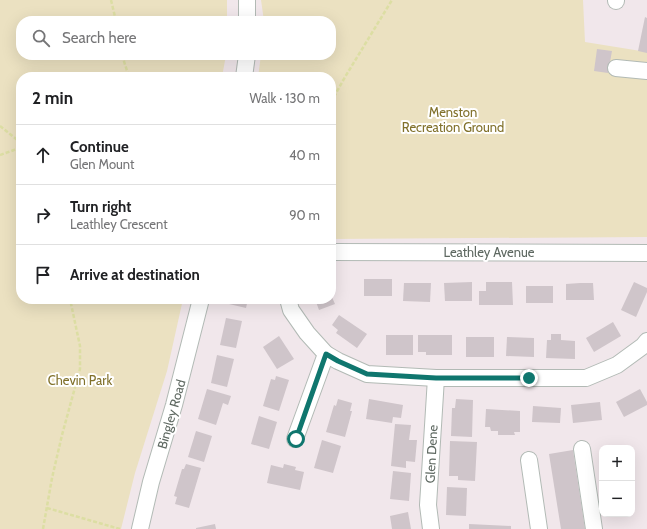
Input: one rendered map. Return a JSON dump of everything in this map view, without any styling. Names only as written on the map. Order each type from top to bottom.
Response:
[{"type":"street","points":[[247,0],[247,16]]},
{"type":"street","points":[[245,72],[246,60]]},
{"type":"street","points":[[616,68],[647,71]]},
{"type":"street","name":"Leathley Avenue","points":[[336,252],[647,253]]},
{"type":"street","name":"Bingley Road","points":[[140,529],[151,482],[174,405],[200,304]]},
{"type":"street","points":[[289,304],[291,310],[307,333],[326,354],[367,374],[436,378],[586,378],[617,365],[643,346],[647,341]]},
{"type":"street","points":[[296,439],[326,354]]},
{"type":"street","name":"Glen Dene","points":[[431,529],[428,505],[436,378]]},
{"type":"street","points":[[582,449],[594,529]]},
{"type":"street","points":[[529,460],[539,529]]},
{"type":"path","points":[[111,0],[115,16]]},
{"type":"path","points":[[336,92],[392,0]]},
{"type":"path","points":[[124,60],[127,72]]},
{"type":"path","points":[[0,126],[16,139]]},
{"type":"path","points":[[0,155],[16,149]]},
{"type":"path","points":[[44,529],[62,435],[80,369],[80,346],[71,304]]},
{"type":"path","points":[[47,508],[120,529]]},
{"type":"green space","name":"Chevin Park","points":[[0,0],[227,0],[227,16],[16,16],[16,60],[225,60],[223,72],[16,72],[16,304],[182,304],[167,371],[135,473],[121,529],[0,529]]},
{"type":"green space","name":"Menston Recreation Ground","points":[[261,0],[583,0],[585,42],[647,52],[647,237],[336,239],[336,72],[259,72],[260,60],[336,60],[336,16],[263,16]]},
{"type":"building","points":[[645,17],[647,18],[647,53],[638,51]]},
{"type":"building","points":[[597,49],[612,51],[608,73],[594,71]]},
{"type":"building","points":[[364,279],[392,279],[392,296],[364,296]]},
{"type":"building","points":[[472,282],[472,301],[445,301],[444,283]]},
{"type":"building","points":[[486,282],[512,282],[513,305],[479,305],[479,291],[486,291]]},
{"type":"building","points":[[634,282],[647,288],[647,292],[636,317],[621,310]]},
{"type":"building","points":[[404,283],[431,283],[430,302],[403,301]]},
{"type":"building","points":[[593,283],[594,300],[566,300],[566,284]]},
{"type":"building","points":[[526,286],[553,286],[553,303],[526,303]]},
{"type":"building","points":[[229,304],[247,304],[246,308]]},
{"type":"building","points":[[317,304],[335,304],[319,310]]},
{"type":"building","points":[[339,315],[367,334],[357,348],[336,333],[338,330],[332,325]]},
{"type":"building","points":[[226,318],[242,321],[236,348],[220,345]]},
{"type":"building","points":[[613,322],[621,336],[594,352],[586,338]]},
{"type":"building","points":[[551,334],[561,334],[561,340],[575,341],[575,359],[546,358],[547,340],[551,340]]},
{"type":"building","points":[[386,335],[413,335],[413,355],[386,355]]},
{"type":"building","points":[[418,335],[452,335],[452,355],[426,355],[426,352],[418,352]]},
{"type":"building","points":[[279,336],[294,359],[277,369],[263,347]]},
{"type":"building","points":[[466,337],[494,337],[494,357],[466,357]]},
{"type":"building","points":[[507,337],[534,338],[534,357],[506,356]]},
{"type":"building","points":[[217,355],[234,359],[227,387],[211,383]]},
{"type":"building","points":[[276,376],[289,380],[279,411],[263,406],[271,379],[275,380]]},
{"type":"building","points":[[207,389],[231,396],[228,405],[223,403],[216,425],[198,419]]},
{"type":"building","points":[[640,389],[647,402],[647,405],[624,417],[616,402]]},
{"type":"building","points":[[338,399],[352,403],[350,411],[352,411],[345,437],[326,432],[334,405],[336,406]]},
{"type":"building","points":[[369,399],[403,405],[401,418],[393,417],[392,423],[366,419]]},
{"type":"building","points":[[456,399],[473,400],[472,437],[451,436],[452,408],[455,408]]},
{"type":"building","points":[[600,402],[602,420],[573,423],[571,405]]},
{"type":"building","points":[[533,406],[561,408],[560,423],[532,422]]},
{"type":"building","points":[[486,409],[520,411],[520,432],[514,432],[515,435],[498,435],[498,431],[491,431],[490,427],[485,427]]},
{"type":"building","points":[[259,416],[277,422],[269,449],[251,444]]},
{"type":"building","points":[[395,424],[411,425],[409,440],[417,440],[415,462],[406,461],[406,468],[391,466]]},
{"type":"building","points":[[196,431],[212,436],[204,462],[188,457]]},
{"type":"building","points":[[322,440],[341,446],[333,473],[314,468]]},
{"type":"building","points":[[450,441],[477,442],[475,481],[458,480],[458,476],[449,476]]},
{"type":"building","points":[[573,450],[585,529],[561,529],[549,454]]},
{"type":"building","points":[[186,464],[201,468],[189,508],[175,504],[177,497],[174,496],[182,469],[184,469]]},
{"type":"building","points":[[284,464],[296,467],[295,470],[304,472],[300,490],[267,483],[271,465],[283,468]]},
{"type":"building","points":[[393,471],[411,473],[409,501],[390,499]]},
{"type":"building","points":[[447,487],[467,488],[466,516],[446,515]]},
{"type":"building","points":[[408,512],[411,529],[392,529],[390,516]]},
{"type":"building","points":[[215,524],[216,529],[196,529],[196,528]]},
{"type":"building","points":[[469,524],[511,526],[511,529],[469,529]]},
{"type":"route","points":[[296,439],[326,354],[367,374],[436,378],[529,378]]}]
